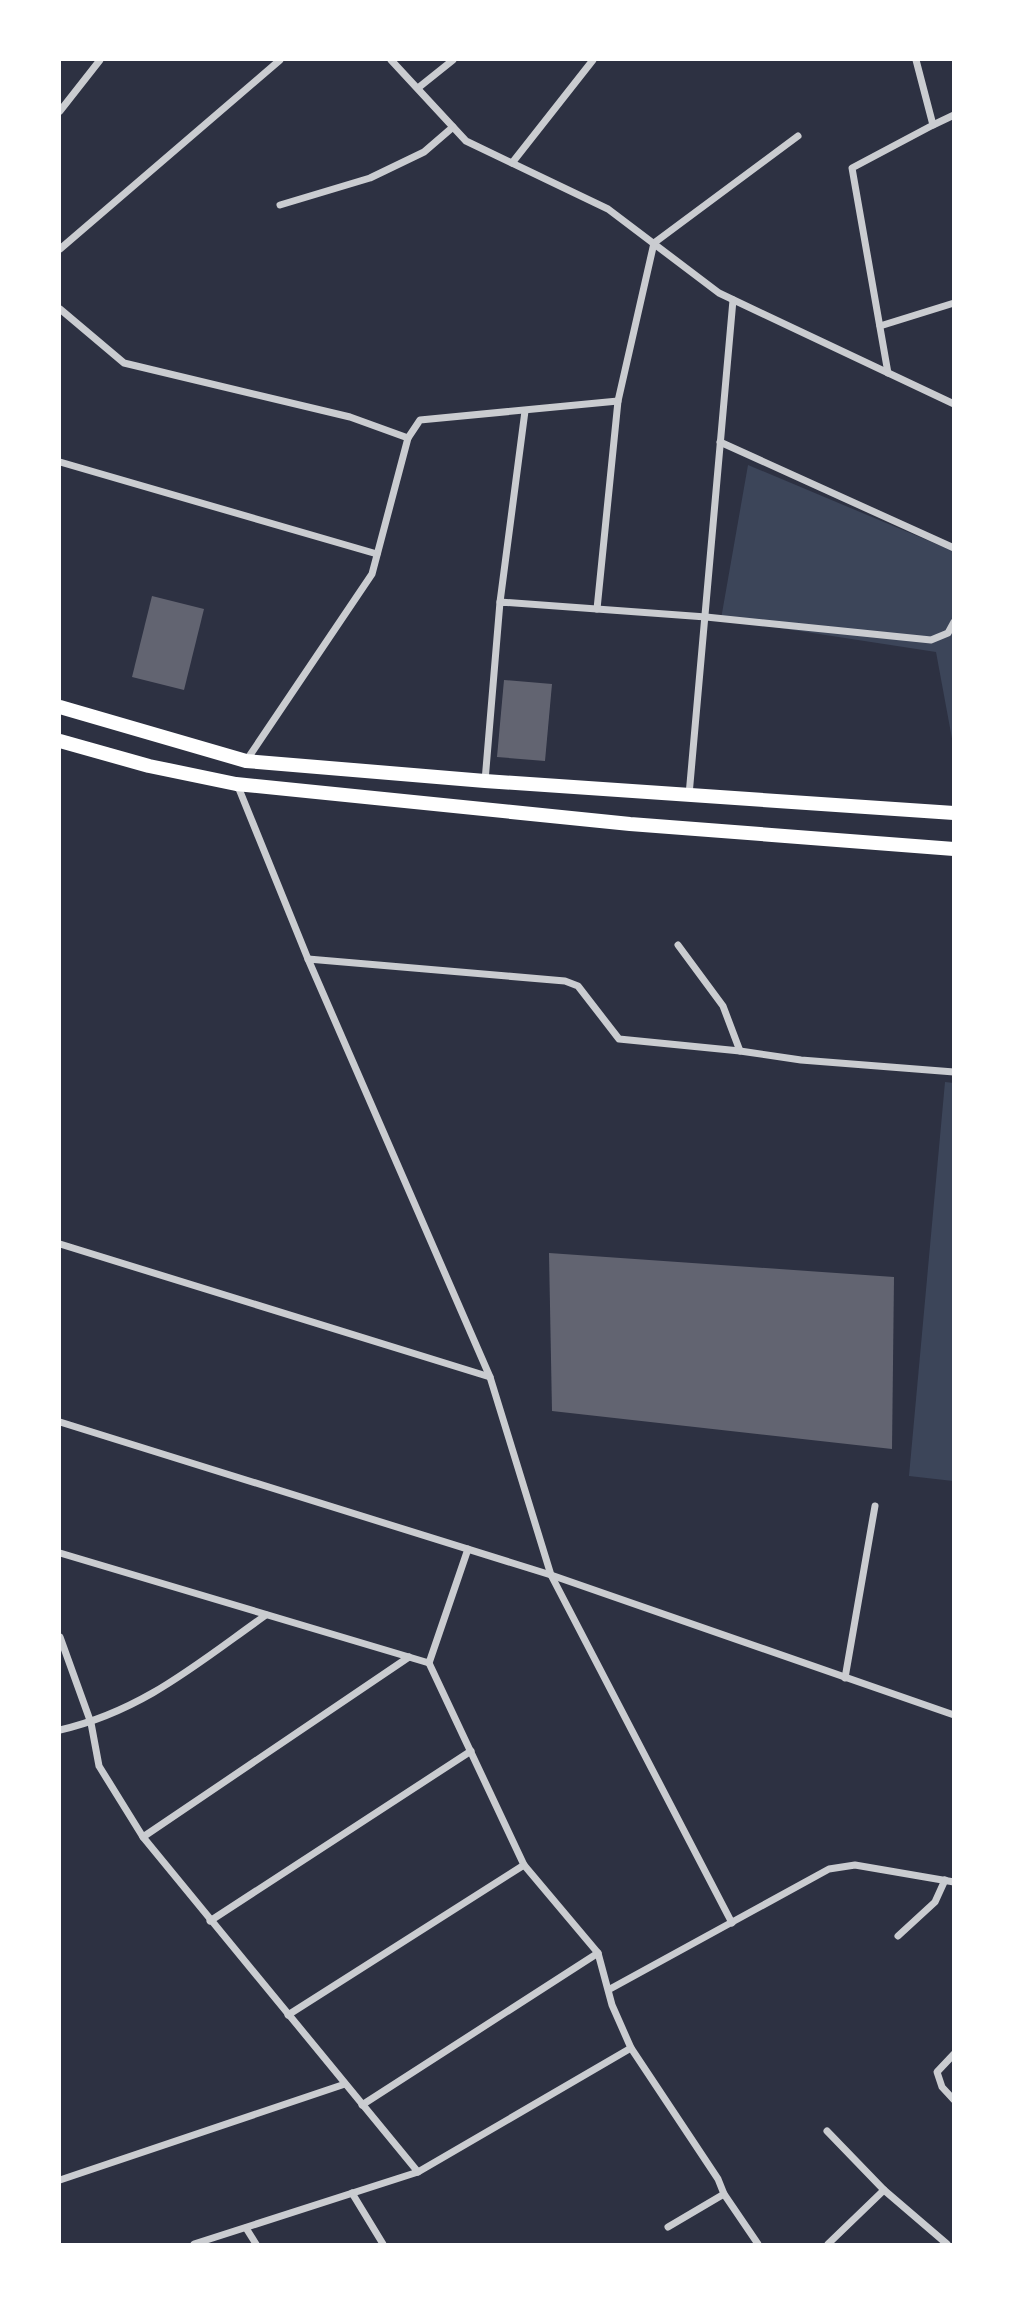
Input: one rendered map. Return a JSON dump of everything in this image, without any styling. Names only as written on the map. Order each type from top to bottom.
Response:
[{"type":"main road","points":[[60,707],[246,761],[485,781],[954,813]]},
{"type":"main road","points":[[60,741],[149,766],[236,784],[630,824],[952,850]]},
{"type":"street","points":[[60,111],[100,60]]},
{"type":"street","points":[[60,249],[280,60]]},
{"type":"street","points":[[391,60],[466,141],[608,209],[719,293],[954,404]]},
{"type":"street","points":[[418,88],[453,60]]},
{"type":"street","points":[[512,163],[593,60]]},
{"type":"street","points":[[916,60],[933,125]]},
{"type":"street","points":[[888,373],[852,168],[954,115]]},
{"type":"street","points":[[280,205],[370,177],[424,152],[453,127]]},
{"type":"street","points":[[597,609],[618,401],[654,243],[797,136]]},
{"type":"street","points":[[689,795],[733,299]]},
{"type":"street","points":[[880,326],[954,303]]},
{"type":"street","points":[[60,309],[124,363],[350,416],[408,438]]},
{"type":"street","points":[[246,761],[372,574],[408,438],[420,420],[618,401]]},
{"type":"street","points":[[485,781],[500,602],[525,411]]},
{"type":"street","points":[[720,442],[954,548]]},
{"type":"street","points":[[60,461],[377,554]]},
{"type":"street","points":[[500,602],[706,617],[932,640],[948,633],[954,622]]},
{"type":"street","points":[[236,784],[308,959],[489,1377],[551,1575],[732,1923]]},
{"type":"street","points":[[678,945],[723,1006],[740,1051]]},
{"type":"street","points":[[308,959],[565,981],[578,986],[619,1039],[801,1060],[954,1072]]},
{"type":"street","points":[[60,1244],[489,1377]]},
{"type":"street","points":[[60,1422],[551,1575],[954,1715]]},
{"type":"street","points":[[845,1678],[875,1506]]},
{"type":"street","points":[[468,1549],[429,1663],[524,1865],[598,1954],[610,1989],[612,2005],[631,2048],[718,2179],[724,2194],[758,2245]]},
{"type":"street","points":[[60,1553],[429,1663]]},
{"type":"street","points":[[60,1730],[91,1723],[153,1696],[267,1615]]},
{"type":"street","points":[[60,1637],[91,1723],[99,1766],[143,1837],[418,2172]]},
{"type":"street","points":[[143,1837],[409,1657]]},
{"type":"street","points":[[210,1921],[471,1751]]},
{"type":"street","points":[[288,2014],[524,1865]]},
{"type":"street","points":[[610,1989],[829,1869],[855,1865],[954,1882]]},
{"type":"street","points":[[898,1936],[935,1902],[945,1880]]},
{"type":"street","points":[[362,2105],[598,1954]]},
{"type":"street","points":[[194,2245],[418,2172],[631,2048]]},
{"type":"street","points":[[954,2054],[937,2072],[942,2087],[954,2100]]},
{"type":"street","points":[[60,2180],[345,2084]]},
{"type":"street","points":[[827,2131],[884,2190],[947,2245]]},
{"type":"street","points":[[828,2245],[884,2190]]},
{"type":"street","points":[[352,2193],[383,2245]]},
{"type":"street","points":[[668,2227],[724,2194]]},
{"type":"street","points":[[246,2228],[256,2245]]},
{"type":"shaded area","points":[[748,465],[953,551],[953,744],[936,652],[721,619]]},
{"type":"shaded area","points":[[945,1082],[954,1083],[953,1481],[909,1476]]},
{"type":"building","points":[[152,596],[204,609],[184,690],[132,677]]},
{"type":"building","points":[[504,680],[552,684],[545,761],[497,757]]},
{"type":"building","points":[[549,1253],[894,1277],[892,1449],[552,1411]]}]
